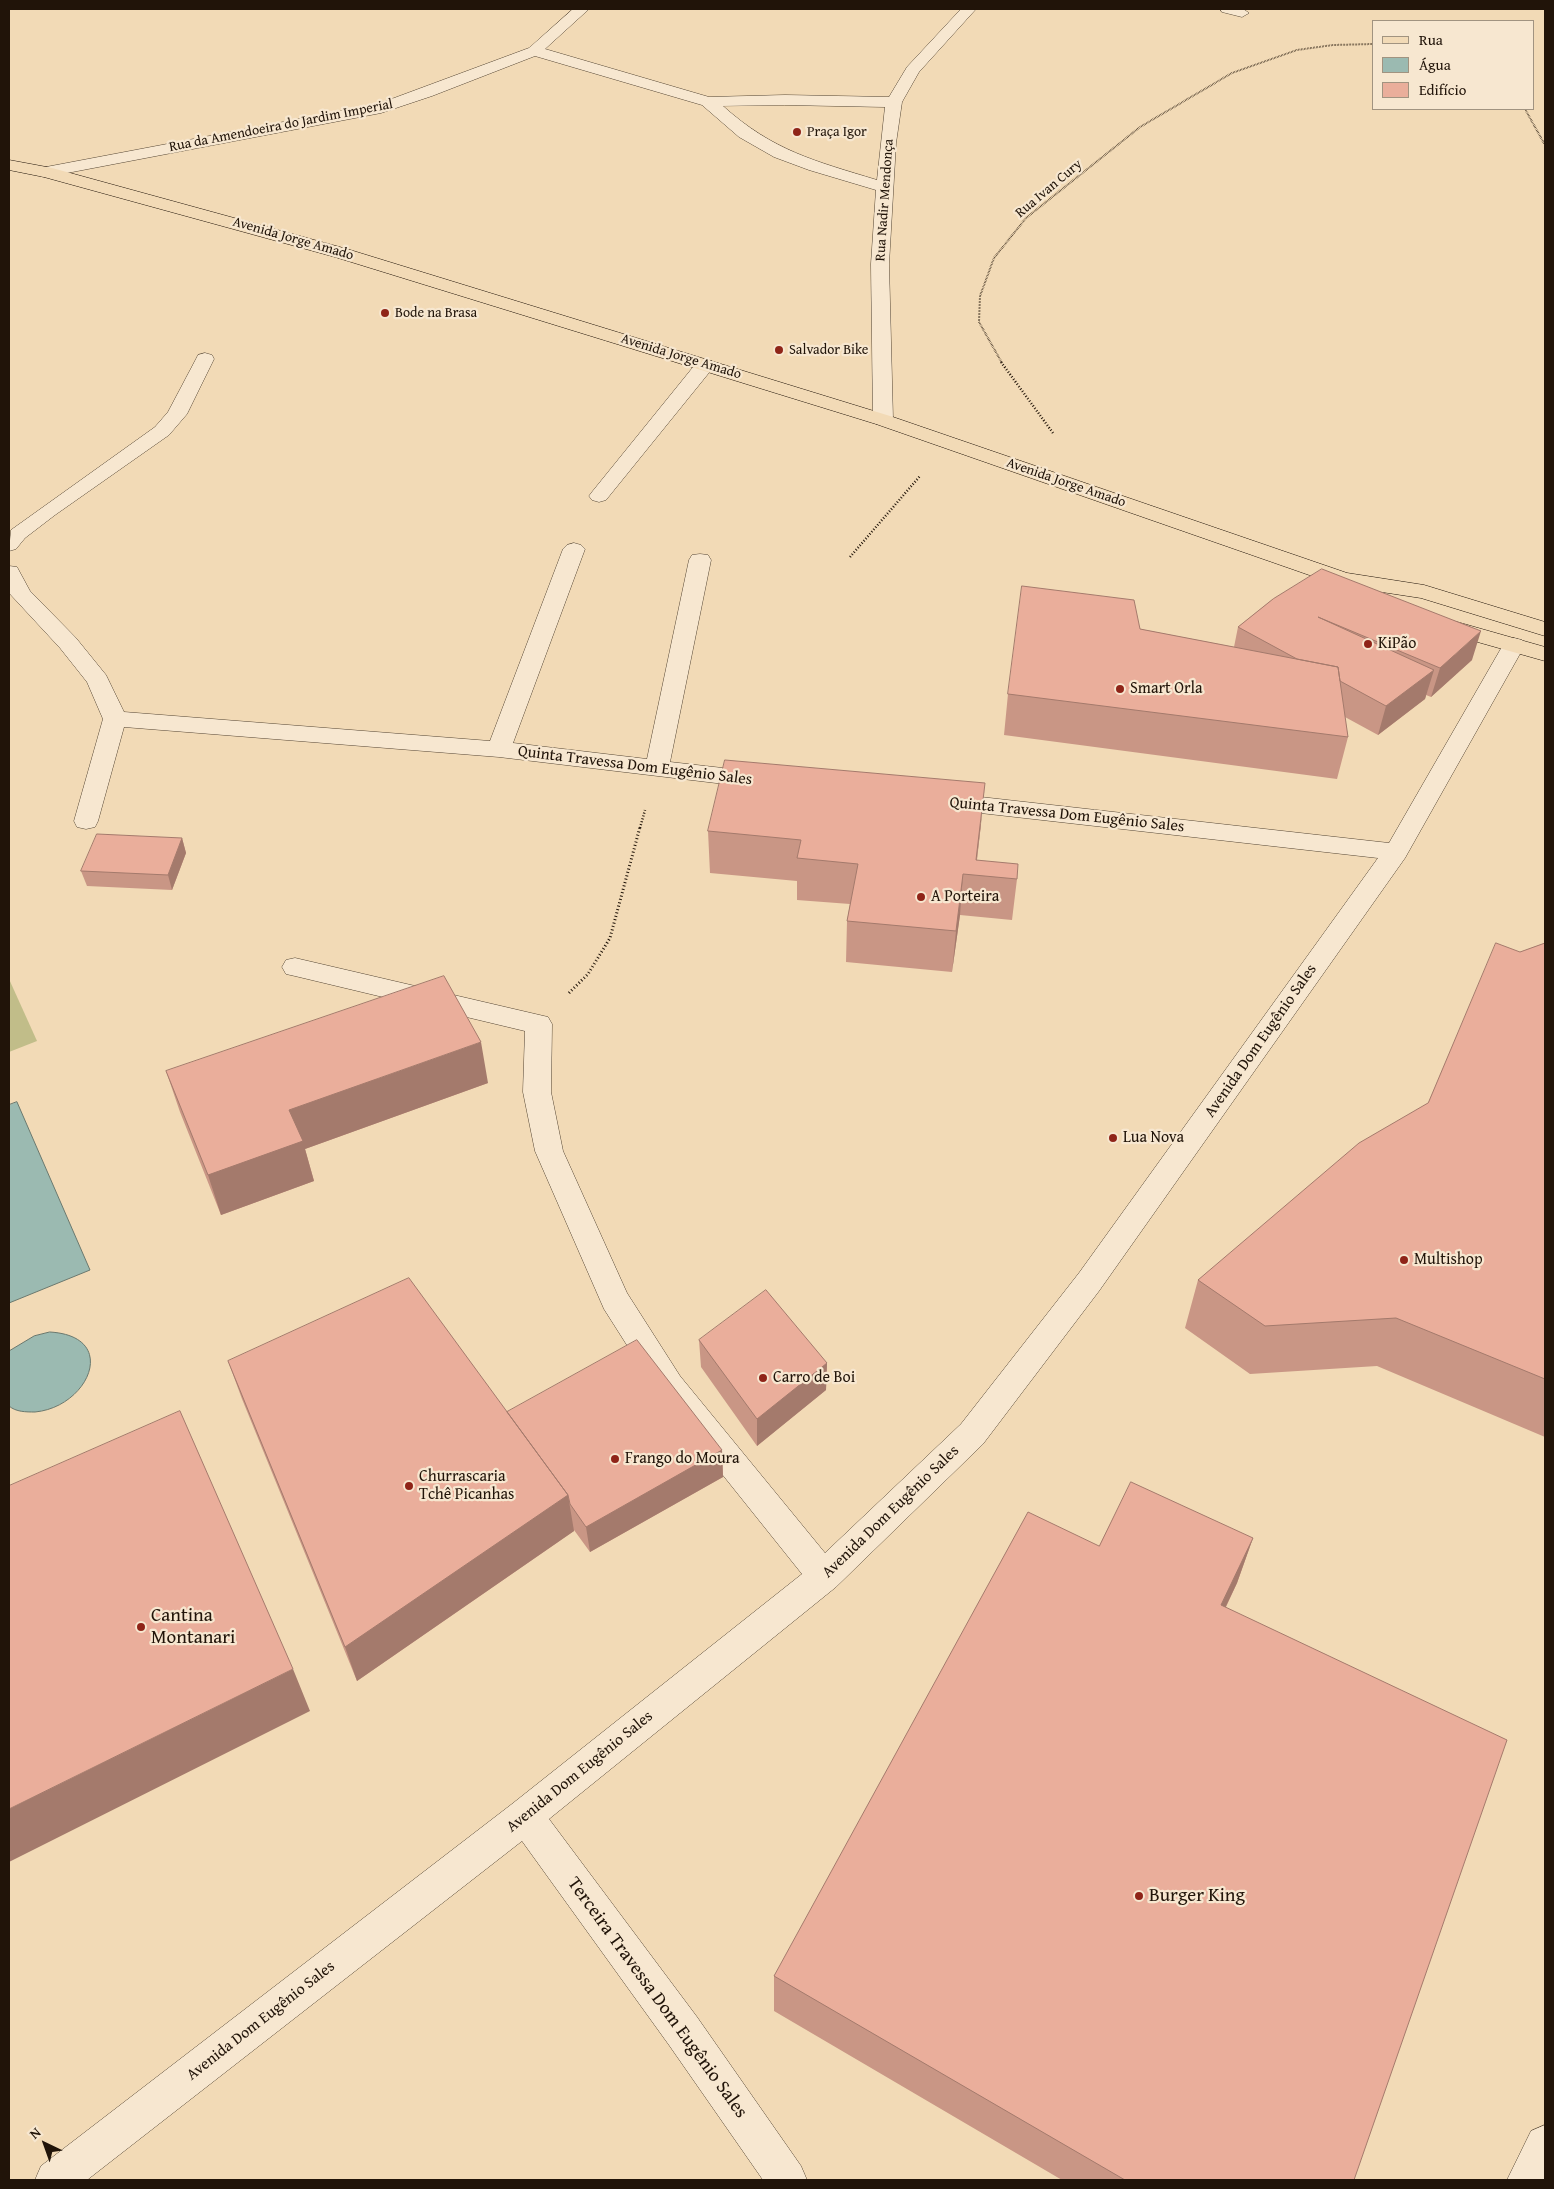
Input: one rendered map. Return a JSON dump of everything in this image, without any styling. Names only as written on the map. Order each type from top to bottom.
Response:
[{"type":"main road","name":"Avenida Jorge Amado","points":[[9,165],[46,172],[341,252],[883,420],[1343,579],[1394,606]]},
{"type":"main road","name":"Avenida Jorge Amado","points":[[1343,579],[1424,592],[1545,628]]},
{"type":"main road","points":[[1421,618],[1545,654]]},
{"type":"street","name":"Rua da Amendoeira do Jardim Imperial","points":[[46,172],[381,108],[534,50],[582,9]]},
{"type":"street","name":"Rua Nadir Mendonça","points":[[883,420],[880,264],[884,188],[894,102],[913,70],[969,9]]},
{"type":"street","points":[[1227,9],[1242,13]]},
{"type":"street","points":[[534,50],[708,102],[794,100],[894,102]]},
{"type":"street","points":[[708,102],[750,137],[764,146],[805,162],[884,188]]},
{"type":"street","points":[[9,545],[18,534],[48,511],[162,431],[177,414],[204,359]]},
{"type":"street","points":[[599,496],[705,365]]},
{"type":"street","points":[[499,750],[574,549]]},
{"type":"street","points":[[656,769],[700,560]]},
{"type":"street","points":[[9,572],[21,594],[68,643],[98,680],[116,719],[86,821]]},
{"type":"street","name":"Avenida Dom Eugênio Sales","points":[[55,2180],[525,1816],[824,1576],[972,1434],[1089,1282],[1396,852],[1514,645]]},
{"type":"street","name":"Quinta Travessa Dom Eugênio Sales","points":[[116,719],[499,750],[785,783]]},
{"type":"street","name":"Quinta Travessa Dom Eugênio Sales","points":[[923,799],[1396,852]]},
{"type":"street","points":[[294,967],[539,1024],[538,1092],[549,1151],[615,1300],[669,1385],[824,1576]]},
{"type":"street","name":"Terceira Travessa Dom Eugênio Sales","points":[[525,1816],[683,2031],[787,2180]]},
{"type":"street","points":[[1527,2180],[1545,2145]]},
{"type":"path","name":"Rua Ivan Cury","points":[[1098,494],[1002,363],[979,322],[980,296],[994,258],[1026,218],[1140,127],[1212,83],[1252,64],[1297,50],[1332,45],[1372,44]]},
{"type":"path","points":[[1526,110],[1545,145]]},
{"type":"path","points":[[850,557],[948,442]]},
{"type":"path","points":[[539,1024],[588,974],[610,938],[656,769]]},
{"type":"shaded area","points":[[9,979],[37,1041],[9,1052]]},
{"type":"water","points":[[17,1102],[90,1270],[9,1303],[9,1105]]},
{"type":"water","points":[[50,1332],[72,1336],[85,1345],[90,1358],[89,1372],[82,1386],[70,1398],[54,1407],[35,1412],[25,1412],[9,1406],[9,1351],[34,1336]]},
{"type":"building","points":[[1322,569],[1481,631],[1440,668],[1318,617],[1434,670],[1386,706],[1340,681],[1338,667],[1297,659],[1238,627],[1273,599]]},
{"type":"building","points":[[1022,586],[1134,600],[1140,629],[1338,667],[1348,737],[1008,694]]},
{"type":"building","points":[[725,760],[985,783],[976,860],[1018,864],[1017,879],[963,874],[956,931],[847,921],[858,864],[797,858],[801,840],[708,831]]},
{"type":"building","points":[[97,834],[182,838],[168,875],[81,871]]},
{"type":"building","name":"Multishop","points":[[1496,943],[1520,952],[1545,943],[1545,1379],[1396,1318],[1265,1326],[1198,1280],[1359,1143],[1428,1103]]},
{"type":"building","points":[[444,976],[481,1042],[289,1110],[303,1141],[208,1175],[166,1071]]},
{"type":"building","name":"Churrascaria Tchê Picanhas","points":[[409,1278],[568,1495],[345,1647],[228,1361]]},
{"type":"building","name":"Carro de Boi","points":[[766,1290],[827,1363],[757,1419],[699,1340]]},
{"type":"building","name":"Frango do Moura","points":[[637,1340],[722,1450],[586,1527],[570,1504],[568,1495],[507,1412]]},
{"type":"building","name":"Cantina Montanari","points":[[180,1411],[293,1669],[9,1809],[9,1486]]},
{"type":"building","name":"Burger King","points":[[1131,1482],[1253,1538],[1221,1605],[1507,1740],[1354,2180],[1125,2180],[774,1976],[1028,1512],[1099,1546]]},
{"type":"place","name":"Praça Igor","points":[[797,132]]},
{"type":"place","name":"Bode na Brasa","points":[[385,313]]},
{"type":"place","name":"Salvador Bike","points":[[779,350]]},
{"type":"place","name":"KiPão","points":[[1368,644]]},
{"type":"place","name":"Smart Orla","points":[[1120,689]]},
{"type":"place","name":"A Porteira","points":[[921,897]]},
{"type":"place","name":"Lua Nova","points":[[1113,1138]]},
{"type":"place","name":"Multishop","points":[[1404,1260]]},
{"type":"place","name":"Carro de Boi","points":[[763,1378]]},
{"type":"place","name":"Frango do Moura","points":[[615,1459]]},
{"type":"place","name":"Churrascaria Tchê Picanhas","points":[[409,1486]]},
{"type":"place","name":"Cantina Montanari","points":[[141,1627]]},
{"type":"place","name":"Burger King","points":[[1139,1896]]}]
